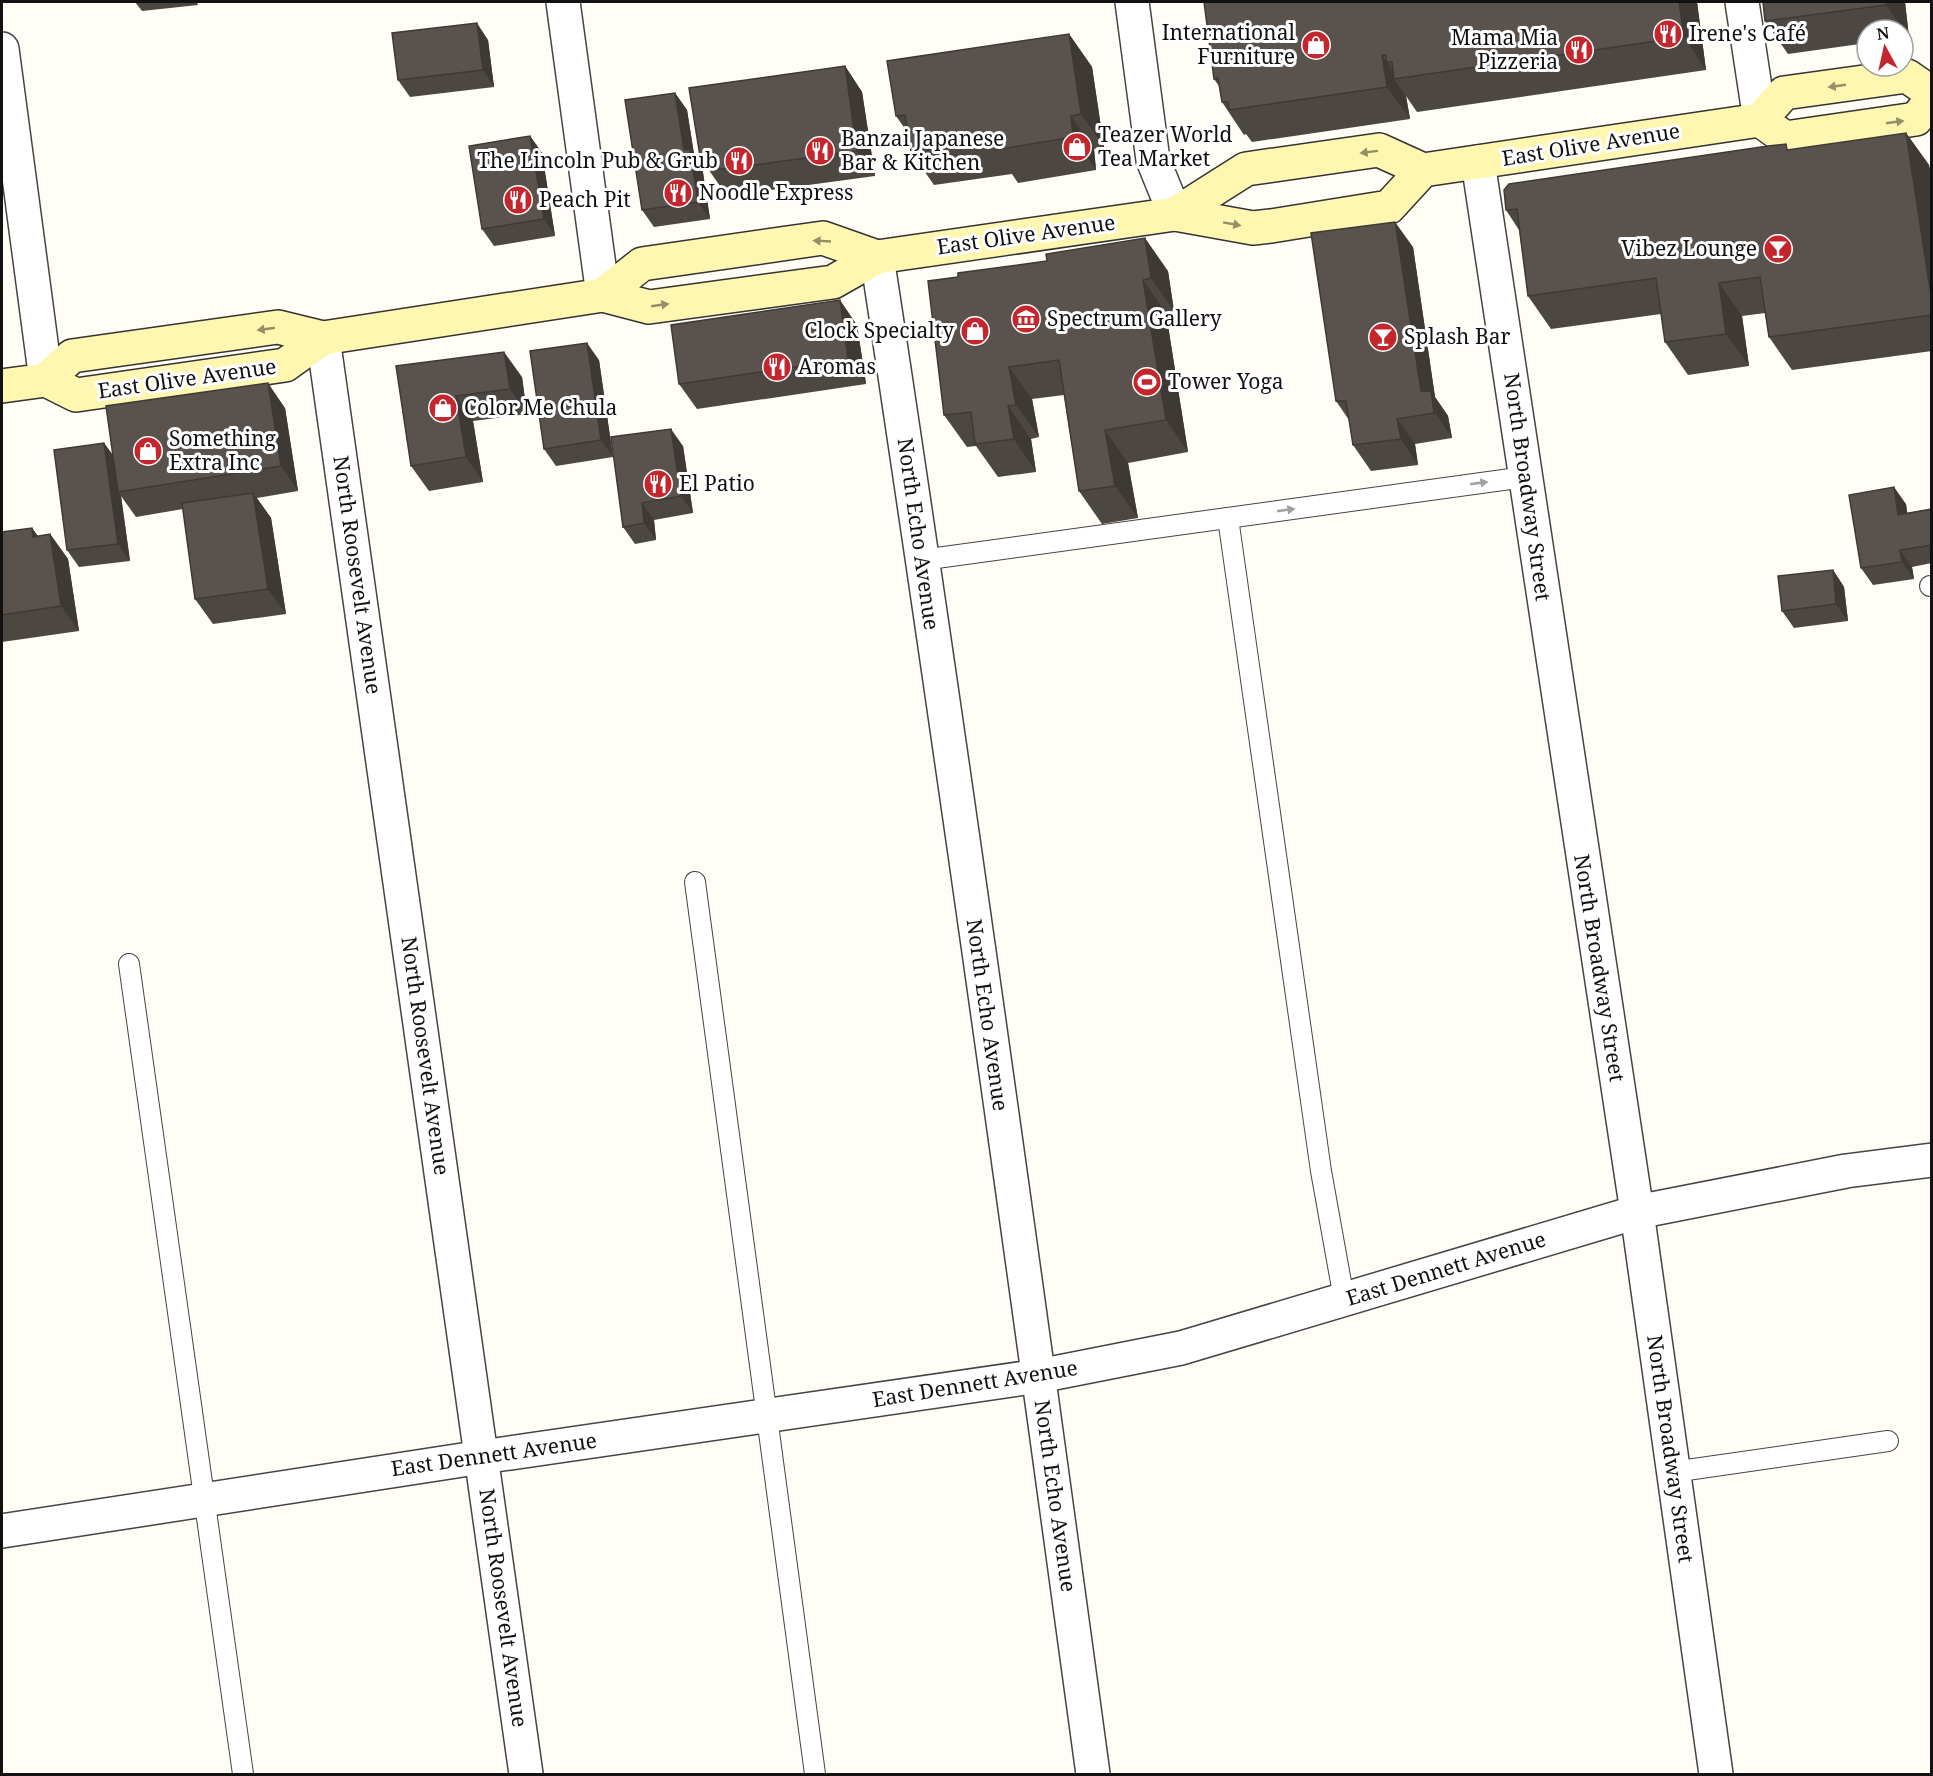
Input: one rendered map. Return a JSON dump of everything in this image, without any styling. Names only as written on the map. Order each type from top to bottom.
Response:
[{"type":"main road","points":[[1932,93],[1907,76],[1784,93],[1760,120],[1785,138],[1916,119],[1932,99]]},
{"type":"main road","name":"East Olive Avenue","points":[[1175,214],[1246,170],[1379,150],[1423,170],[1760,120]]},
{"type":"main road","name":"East Olive Avenue","points":[[46,380],[72,356],[278,327],[323,338],[603,295],[649,307],[833,282],[877,256],[1175,214],[1253,228],[1389,207],[1423,170]]},
{"type":"main road","name":"East Olive Avenue","points":[[603,295],[642,264],[823,238],[877,256]]},
{"type":"main road","points":[[2,386],[46,380]]},
{"type":"street","points":[[563,2],[603,295]]},
{"type":"street","points":[[1132,2],[1153,160],[1175,214]]},
{"type":"street","points":[[1742,2],[1760,120]]},
{"type":"street","points":[[2,49],[46,380]]},
{"type":"street","name":"North Broadway Street","points":[[1478,162],[1636,1212],[1716,1774]]},
{"type":"street","name":"North Echo Avenue","points":[[877,256],[1039,1376],[1093,1774]]},
{"type":"street","name":"North Roosevelt Avenue","points":[[323,338],[526,1774]]},
{"type":"street","name":"East Dennett Avenue","points":[[2,1531],[482,1457],[1039,1376],[1181,1348],[1636,1212],[1846,1171],[1932,1160]]},
{"type":"lane","points":[[922,560],[1525,477]]},
{"type":"lane","points":[[1228,518],[1321,1171],[1344,1299]]},
{"type":"lane","points":[[695,882],[815,1774]]},
{"type":"lane","points":[[129,964],[243,1774]]},
{"type":"lane","points":[[1674,1472],[1888,1441]]},
{"type":"building","points":[[1204,2],[1679,2],[1684,37],[1394,79],[1392,62],[1386,62],[1386,55],[1382,55],[1387,87],[1229,110],[1228,102],[1222,102],[1218,78],[1214,79]]},
{"type":"building","points":[[1763,2],[1886,2],[1886,5],[1765,21]]},
{"type":"building","points":[[477,23],[483,70],[398,80],[392,33]]},
{"type":"building","points":[[1069,34],[1081,114],[1071,116],[1073,137],[995,150],[993,140],[911,152],[905,115],[896,116],[887,61]]},
{"type":"building","points":[[845,66],[857,151],[725,169],[711,169],[704,163],[700,156],[689,88]]},
{"type":"building","name":"Noodle Express","points":[[675,93],[684,150],[690,149],[698,202],[642,210],[625,100]]},
{"type":"building","points":[[1906,133],[1932,302],[1932,315],[1769,337],[1760,277],[1719,283],[1726,334],[1665,342],[1656,278],[1528,296],[1517,209],[1506,210],[1504,190],[1509,184],[1768,146],[1786,144],[1787,150]]},
{"type":"building","name":"Peach Pit","points":[[530,136],[544,219],[482,229],[469,146]]},
{"type":"building","name":"Splash Bar","points":[[1395,222],[1421,391],[1431,391],[1434,413],[1397,419],[1401,439],[1353,445],[1346,401],[1336,401],[1311,233]]},
{"type":"building","points":[[1145,238],[1151,278],[1143,280],[1166,420],[1105,430],[1115,486],[1079,491],[1059,360],[1009,367],[1016,405],[1008,406],[1014,439],[975,444],[971,412],[944,415],[928,281],[958,277],[958,273],[1047,261],[1046,254]]},
{"type":"building","points":[[840,300],[848,359],[679,384],[671,325]]},
{"type":"building","points":[[587,343],[601,440],[544,449],[530,351]]},
{"type":"building","points":[[504,352],[510,389],[456,396],[466,457],[411,466],[396,366]]},
{"type":"building","points":[[268,383],[281,466],[118,492],[106,406]]},
{"type":"building","name":"El Patio","points":[[671,429],[681,496],[642,503],[644,523],[623,527],[611,437]]},
{"type":"building","points":[[104,443],[118,544],[67,550],[54,450]]},
{"type":"building","points":[[1894,487],[1898,515],[1932,509],[1932,545],[1900,550],[1902,562],[1861,568],[1849,495]]},
{"type":"building","points":[[253,493],[268,589],[195,599],[182,503]]},
{"type":"building","points":[[32,528],[33,537],[50,534],[61,606],[2,615],[2,532]]},
{"type":"building","points":[[1833,570],[1836,604],[1782,611],[1778,576]]},
{"type":"place","name":"Irene's Café","points":[[1668,34]]},
{"type":"place","name":"International Furniture","points":[[1316,45]]},
{"type":"place","name":"Mama Mia Pizzeria","points":[[1579,50]]},
{"type":"place","name":"Teazer World Tea Market","points":[[1077,147]]},
{"type":"place","name":"Banzai Japanese Bar & Kitchen","points":[[820,151]]},
{"type":"place","name":"The Lincoln Pub & Grub","points":[[739,161]]},
{"type":"place","name":"Noodle Express","points":[[678,193]]},
{"type":"place","name":"Peach Pit","points":[[518,200]]},
{"type":"place","name":"Vibez Lounge","points":[[1778,249]]},
{"type":"place","name":"Spectrum Gallery","points":[[1026,319]]},
{"type":"place","name":"Clock Specialty","points":[[975,331]]},
{"type":"place","name":"Splash Bar","points":[[1383,337]]},
{"type":"place","name":"Aromas","points":[[777,367]]},
{"type":"place","name":"Tower Yoga","points":[[1147,382]]},
{"type":"place","name":"Color Me Chula","points":[[443,408]]},
{"type":"place","name":"Something Extra Inc","points":[[148,451]]},
{"type":"place","name":"El Patio","points":[[658,484]]}]
